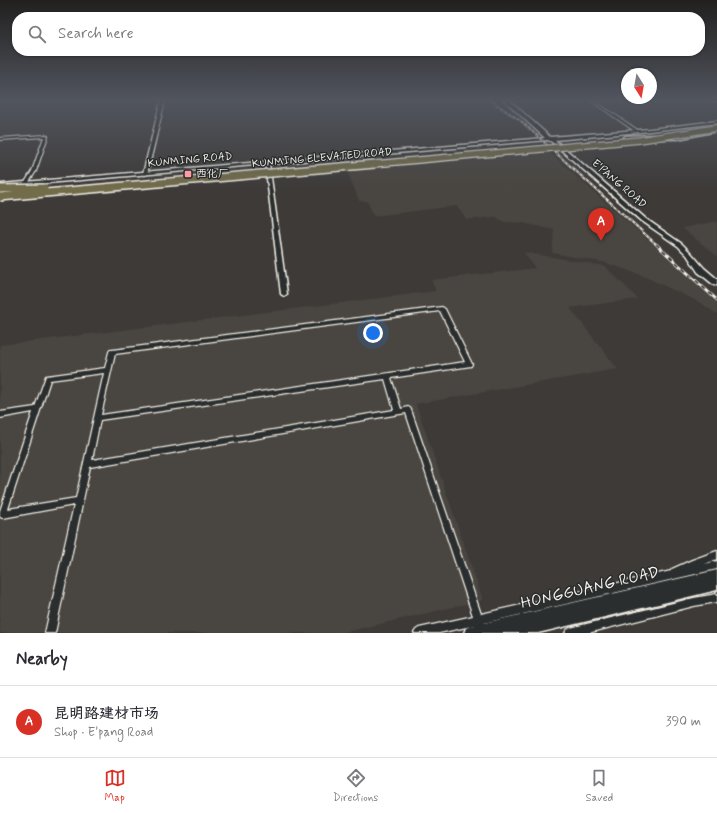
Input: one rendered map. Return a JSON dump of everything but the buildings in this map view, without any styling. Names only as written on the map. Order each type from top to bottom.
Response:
[{"type":"highway","name":"KUNMING ELEVATED ROAD","points":[[0,196],[711,130]]},
{"type":"highway","name":"KUNMING ELEVATED ROAD","points":[[0,196],[654,139],[713,130]]},
{"type":"highway","points":[[0,190],[86,187]]},
{"type":"main road","name":"E'PANG ROAD","points":[[540,130],[555,140],[649,219],[682,242],[708,273],[717,280]]},
{"type":"main road","name":"E'PANG ROAD","points":[[546,130],[555,140],[644,220],[680,245],[690,254],[701,270],[717,283]]},
{"type":"main road","name":"KUNMING ROAD","points":[[638,134],[667,130]]},
{"type":"main road","name":"KUNMING ROAD","points":[[0,190],[555,140],[708,130]]},
{"type":"main road","name":"KUNMING ROAD","points":[[0,186],[268,165]]},
{"type":"main road","name":"HONGGUANG ROAD","points":[[477,628],[717,576]]},
{"type":"main road","name":"HONGGUANG ROAD","points":[[510,633],[717,584]]},
{"type":"street","points":[[145,174],[156,130]]},
{"type":"street","points":[[632,130],[638,134]]},
{"type":"street","points":[[0,139],[46,136],[34,171],[26,184]]},
{"type":"street","points":[[268,165],[284,294]]},
{"type":"street","points":[[50,633],[112,352],[442,309],[469,364],[98,418]]},
{"type":"street","points":[[79,501],[3,514],[48,378],[108,370]]},
{"type":"street","points":[[387,376],[398,411]]},
{"type":"street","points":[[0,415],[38,409]]},
{"type":"street","points":[[88,464],[408,410],[477,628]]},
{"type":"street","points":[[665,577],[692,564],[717,555]]},
{"type":"street","points":[[419,633],[477,628],[665,577],[717,565]]},
{"type":"street","points":[[700,580],[717,573]]},
{"type":"street","points":[[570,633],[694,602],[717,598]]},
{"type":"shaded area","points":[[548,151],[717,301],[717,314],[699,302],[641,275],[606,263],[552,253],[554,230],[523,223],[504,222],[496,217],[466,220],[457,206],[374,216],[367,201],[359,201],[347,171]]},
{"type":"shaded area","points":[[717,221],[717,256],[682,228]]},
{"type":"shaded area","points":[[523,252],[605,266],[638,299],[570,308],[618,369],[416,404],[483,600],[342,633],[0,633],[0,345],[436,291],[431,280],[535,268]]},
{"type":"railway","points":[[530,130],[657,245]]},
{"type":"railway","points":[[656,244],[717,300]]},
{"type":"place","name":"西化厂","points":[[188,174]]},
{"type":"place","name":"昆明路建材市场","points":[[601,241]]}]
